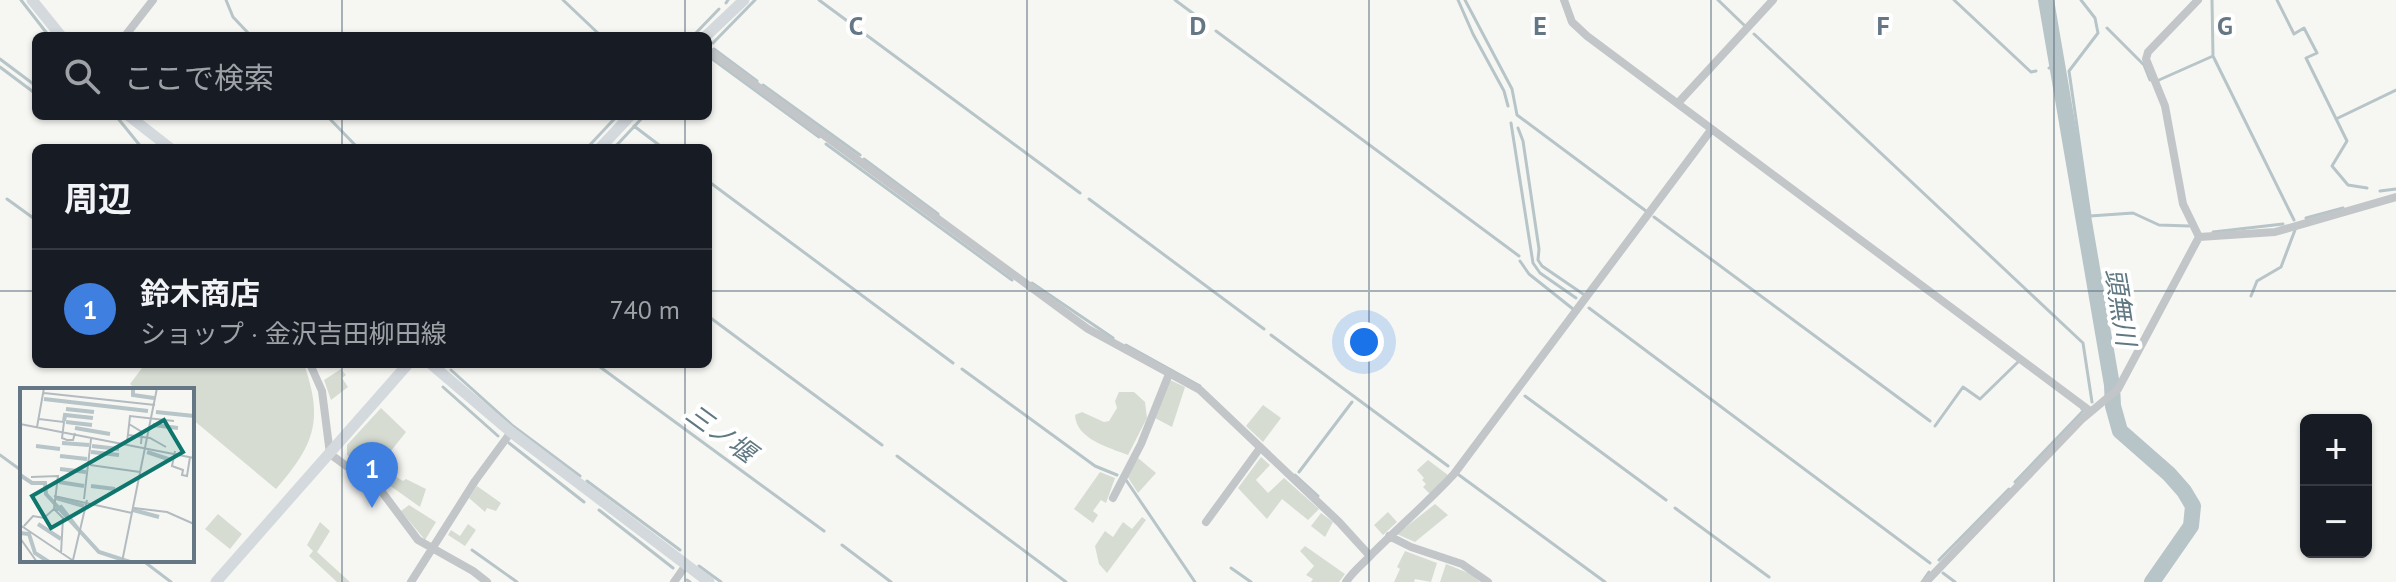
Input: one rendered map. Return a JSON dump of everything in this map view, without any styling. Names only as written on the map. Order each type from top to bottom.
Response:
[{"type":"street","points":[[32,0],[58,32]]},
{"type":"street","points":[[128,32],[153,0]]},
{"type":"street","points":[[710,32],[744,0]]},
{"type":"street","points":[[1564,0],[1572,22],[1587,36],[2090,411]]},
{"type":"street","points":[[1678,103],[1773,0]]},
{"type":"street","points":[[2198,0],[2148,52],[2146,59],[2165,106],[2183,204],[2199,237]]},
{"type":"street","points":[[712,53],[1066,313],[1200,390],[1339,522],[1370,556]]},
{"type":"street","points":[[134,120],[165,144]]},
{"type":"street","points":[[604,144],[626,120]]},
{"type":"street","points":[[1346,582],[1454,474],[1711,130]]},
{"type":"street","points":[[2199,237],[2275,232],[2396,197]]},
{"type":"street","points":[[1926,582],[2090,411],[2118,389],[2199,237]]},
{"type":"street","points":[[312,368],[322,391],[330,454],[382,492],[418,540],[487,582]]},
{"type":"street","points":[[216,582],[405,368]]},
{"type":"street","points":[[436,368],[511,432],[709,582]]},
{"type":"street","points":[[1113,498],[1141,444],[1169,374]]},
{"type":"street","points":[[411,582],[475,481],[511,432]]},
{"type":"street","points":[[1206,522],[1260,448]]},
{"type":"street","points":[[1389,536],[1462,564],[1488,582]]},
{"type":"street","points":[[674,582],[686,565]]},
{"type":"shaded area","points":[[142,368],[305,368],[313,401],[312,431],[299,459],[276,489],[194,421],[194,388],[135,388],[130,384]]},
{"type":"shaded area","points":[[341,369],[346,375],[342,378],[348,387],[331,400],[324,380]]},
{"type":"shaded area","points":[[1170,380],[1185,387],[1172,427],[1155,418]]},
{"type":"shaded area","points":[[1119,392],[1134,392],[1145,402],[1147,418],[1128,455],[1087,436],[1075,415],[1082,412],[1104,422],[1109,421],[1117,408],[1115,401]]},
{"type":"shaded area","points":[[1263,405],[1281,418],[1263,442],[1246,426]]},
{"type":"shaded area","points":[[381,408],[406,432],[379,466],[403,481],[406,479],[426,489],[420,507],[347,455],[347,445]]},
{"type":"shaded area","points":[[1261,457],[1270,465],[1256,480],[1268,493],[1284,478],[1319,509],[1308,520],[1282,499],[1267,519],[1238,488]]},
{"type":"shaded area","points":[[1138,458],[1156,473],[1138,493],[1127,476]]},
{"type":"shaded area","points":[[1428,460],[1448,475],[1430,494],[1423,487],[1426,484],[1422,480],[1424,478],[1417,470]]},
{"type":"shaded area","points":[[1100,472],[1115,478],[1106,503],[1101,500],[1093,511],[1098,515],[1093,523],[1074,509]]},
{"type":"shaded area","points":[[477,486],[501,503],[496,511],[487,508],[485,512],[469,498]]},
{"type":"shaded area","points":[[1435,504],[1448,515],[1415,542],[1397,534]]},
{"type":"shaded area","points":[[409,505],[436,522],[425,540],[401,511]]},
{"type":"shaded area","points":[[1388,512],[1397,522],[1383,535],[1374,525]]},
{"type":"shaded area","points":[[1321,513],[1333,522],[1325,537],[1311,526]]},
{"type":"shaded area","points":[[218,514],[242,534],[230,549],[205,529]]},
{"type":"shaded area","points":[[1142,517],[1146,520],[1107,573],[1099,564],[1095,546],[1105,531],[1113,537],[1123,522],[1132,529]]},
{"type":"shaded area","points":[[320,522],[330,531],[317,552],[350,582],[337,582],[309,556],[313,551],[307,545]]},
{"type":"shaded area","points":[[468,524],[476,530],[465,546],[448,535],[451,530],[460,536]]},
{"type":"shaded area","points":[[1305,546],[1345,574],[1339,582],[1311,582],[1313,579],[1306,575],[1314,566],[1300,551]]},
{"type":"shaded area","points":[[1405,551],[1437,563],[1431,582],[1415,579],[1414,582],[1394,582]]},
{"type":"shaded area","points":[[1446,564],[1471,574],[1480,582],[1440,582]]},
{"type":"waterway","points":[[21,0],[46,32]]},
{"type":"waterway","name":"三ノ堰","points":[[226,0],[233,17],[247,32]]},
{"type":"waterway","points":[[563,0],[597,32]]},
{"type":"waterway","points":[[713,43],[755,0]]},
{"type":"waterway","points":[[819,0],[1080,193]]},
{"type":"waterway","points":[[1175,0],[1206,23]]},
{"type":"waterway","points":[[1458,0],[1504,91],[1508,106]]},
{"type":"waterway","points":[[1465,0],[1512,89],[1517,115],[1646,211]]},
{"type":"waterway","points":[[1718,0],[1744,25]]},
{"type":"waterway","points":[[1954,0],[2031,72],[2036,71]]},
{"type":"waterway","name":"頭無川","points":[[2046,0],[2112,385],[2113,406],[2120,431],[2169,474],[2193,506],[2191,526],[2152,582]]},
{"type":"waterway","points":[[2081,0],[2095,18],[2098,33],[2069,71],[2090,216],[2133,213],[2159,225],[2189,226]]},
{"type":"waterway","points":[[2212,0],[2213,56],[2294,220]]},
{"type":"waterway","points":[[2277,0],[2294,34],[2304,28],[2317,53],[2306,58],[2347,141],[2332,166],[2348,185],[2367,188]]},
{"type":"waterway","points":[[697,32],[719,9]]},
{"type":"waterway","points":[[2107,28],[2144,65],[2150,80]]},
{"type":"waterway","points":[[1216,31],[1519,256]]},
{"type":"waterway","points":[[1754,34],[2083,343],[2092,402]]},
{"type":"waterway","points":[[714,49],[757,81]]},
{"type":"waterway","points":[[2159,80],[2213,56]]},
{"type":"waterway","points":[[0,59],[32,83]]},
{"type":"waterway","points":[[712,59],[819,137]]},
{"type":"waterway","points":[[0,67],[32,91]]},
{"type":"waterway","points":[[2049,68],[2057,67]]},
{"type":"waterway","points":[[763,85],[860,155]]},
{"type":"waterway","points":[[2336,119],[2396,90]]},
{"type":"waterway","points":[[119,120],[139,144]]},
{"type":"waterway","name":"三ノ堰","points":[[331,120],[354,144]]},
{"type":"waterway","points":[[591,144],[613,120]]},
{"type":"waterway","points":[[618,144],[640,120]]},
{"type":"waterway","points":[[1511,123],[1533,263],[1540,273],[1576,298]]},
{"type":"waterway","points":[[634,126],[658,144]]},
{"type":"waterway","points":[[1518,128],[1523,141],[1538,260],[1583,294]]},
{"type":"waterway","points":[[826,144],[1012,280]]},
{"type":"waterway","points":[[864,159],[938,214]]},
{"type":"waterway","points":[[712,184],[953,363]]},
{"type":"waterway","points":[[2380,191],[2396,189]]},
{"type":"waterway","points":[[7,199],[32,217]]},
{"type":"waterway","points":[[1089,199],[1264,329]]},
{"type":"waterway","points":[[2306,218],[2343,208]]},
{"type":"waterway","points":[[1654,217],[1930,421]]},
{"type":"waterway","points":[[2213,232],[2283,224]]},
{"type":"waterway","points":[[2251,296],[2257,281],[2281,267],[2295,230]]},
{"type":"waterway","points":[[1520,261],[1529,274],[1573,309]]},
{"type":"waterway","points":[[1032,283],[1113,338]]},
{"type":"waterway","points":[[1589,308],[1930,563]]},
{"type":"waterway","points":[[712,319],[882,445]]},
{"type":"waterway","points":[[1271,335],[1448,466]]},
{"type":"waterway","points":[[1126,345],[1200,386]]},
{"type":"waterway","points":[[1935,426],[1963,387],[1980,399],[2018,362]]},
{"type":"waterway","name":"三ノ堰","points":[[601,368],[824,531]]},
{"type":"waterway","points":[[962,369],[1095,466],[1117,475]]},
{"type":"waterway","points":[[451,370],[513,426],[580,476]]},
{"type":"waterway","points":[[443,387],[498,436]]},
{"type":"waterway","points":[[1525,396],[1666,500]]},
{"type":"waterway","points":[[1299,472],[1352,402]]},
{"type":"waterway","points":[[2015,482],[2082,409]]},
{"type":"waterway","points":[[509,443],[584,502]]},
{"type":"waterway","points":[[0,455],[20,470]]},
{"type":"waterway","points":[[897,456],[1066,582]]},
{"type":"waterway","points":[[1295,475],[1318,496]]},
{"type":"waterway","points":[[1459,475],[1605,582]]},
{"type":"waterway","points":[[1126,480],[1195,582]]},
{"type":"waterway","points":[[587,481],[680,550]]},
{"type":"waterway","points":[[1939,560],[2009,489]]},
{"type":"waterway","points":[[1675,508],[1769,577]]},
{"type":"waterway","points":[[599,510],[673,568]]},
{"type":"waterway","name":"三ノ堰","points":[[842,545],[891,582]]},
{"type":"waterway","points":[[472,550],[517,582]]},
{"type":"waterway","points":[[145,562],[171,582]]},
{"type":"waterway","points":[[699,566],[721,582]]},
{"type":"waterway","points":[[1231,568],[1251,582]]},
{"type":"waterway","points":[[1922,582],[1929,572]]},
{"type":"waterway","points":[[1943,573],[1955,582]]},
{"type":"place","name":"鈴木商店","points":[[372,508]]}]
